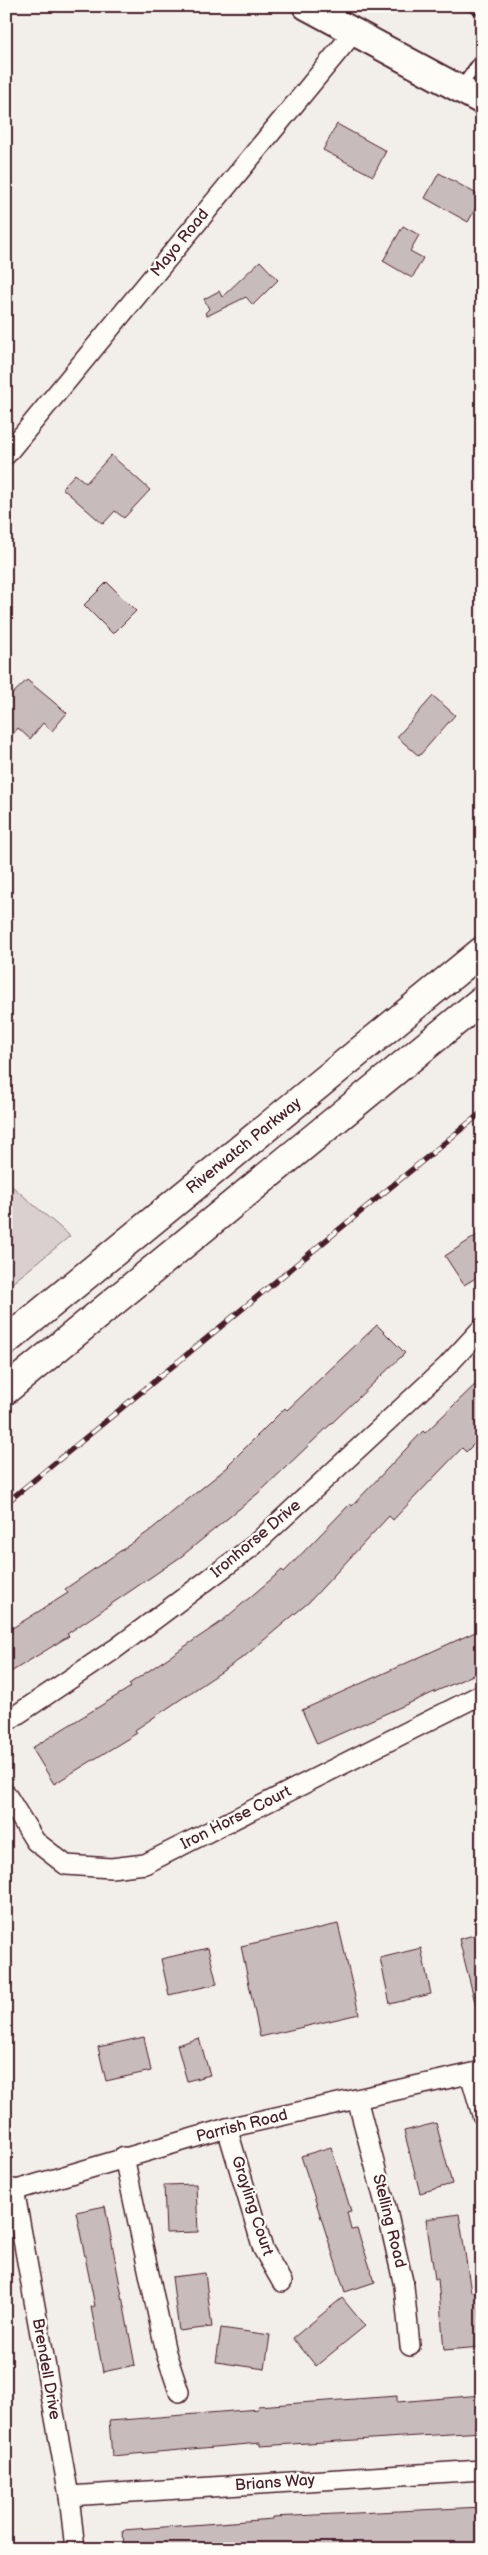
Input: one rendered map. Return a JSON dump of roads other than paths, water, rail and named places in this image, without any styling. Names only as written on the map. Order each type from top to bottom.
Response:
[{"type":"main road","name":"Riverwatch Parkway","points":[[6,1341],[482,951]]},
{"type":"main road","points":[[6,1390],[482,1000]]},
{"type":"street","points":[[306,6],[482,101]]},
{"type":"street","name":"Mayo Road","points":[[6,455],[354,32]]},
{"type":"street","name":"Ironhorse Drive","points":[[6,1722],[115,1649],[253,1546],[446,1366],[482,1328]]},
{"type":"street","name":"Iron Horse Court","points":[[6,1794],[35,1841],[66,1865],[111,1868],[145,1864],[482,1694]]},
{"type":"street","points":[[476,2072],[482,2115]]},
{"type":"street","name":"Parrish Road","points":[[10,2191],[227,2128],[476,2072]]},
{"type":"street","name":"Stelling Road","points":[[357,2099],[388,2211],[404,2286],[410,2346]]},
{"type":"street","name":"Grayling Court","points":[[227,2128],[263,2249],[282,2282]]},
{"type":"street","points":[[124,2157],[166,2353],[179,2392]]},
{"type":"street","name":"Brendell Drive","points":[[10,2191],[69,2496],[75,2549]]},
{"type":"street","name":"Brians Way","points":[[69,2496],[482,2470]]},
{"type":"lane","points":[[473,6],[482,10]]},
{"type":"lane","points":[[459,89],[482,58]]},
{"type":"railway","points":[[6,1503],[482,1112]]}]
